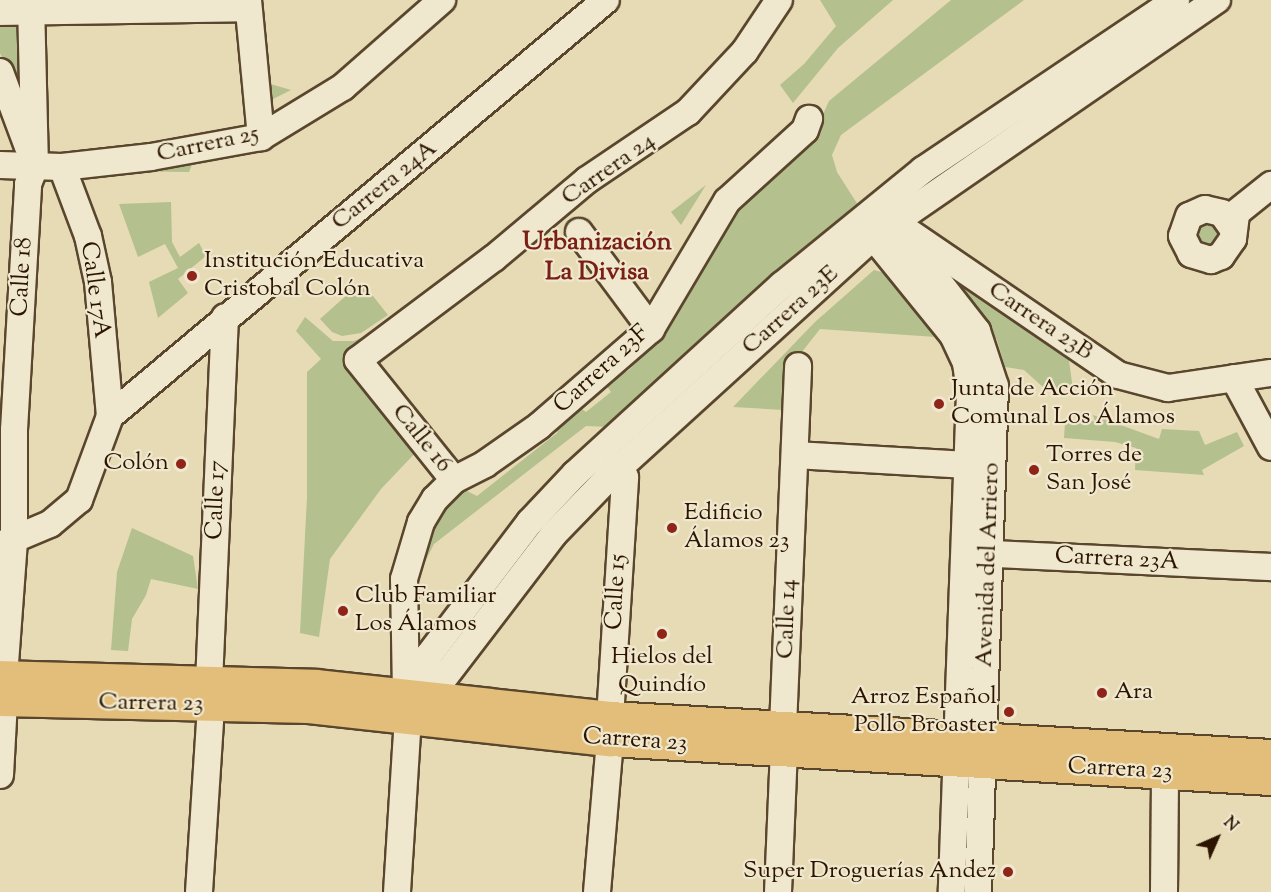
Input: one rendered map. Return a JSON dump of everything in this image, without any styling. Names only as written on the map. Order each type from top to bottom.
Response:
[{"type":"main road","name":"Carrera 23","points":[[2,688],[210,694],[309,707],[414,702],[610,729],[970,750],[1271,756]]},
{"type":"main road","name":"Carrera 23","points":[[970,750],[1165,772],[1271,779]]},
{"type":"street","name":"Carrera 25","points":[[0,165],[62,167],[151,157],[261,137],[343,87],[442,0]]},
{"type":"street","name":"Carrera 24A","points":[[7,544],[50,524],[79,500],[110,416],[225,317],[606,0]]},
{"type":"street","name":"Carrera 24","points":[[358,360],[494,258],[587,180],[688,112],[745,51],[779,0]]},
{"type":"street","name":"Carrera 23E","points":[[414,702],[429,655],[499,561],[567,482],[875,220],[1176,0]]},
{"type":"street","name":"Carrera 23E","points":[[414,702],[553,535],[620,466],[875,220],[1217,0]]},
{"type":"street","points":[[0,12],[31,6],[248,4],[261,137]]},
{"type":"street","name":"Calle 18","points":[[0,775],[7,544],[7,430],[28,184],[35,166],[31,6]]},
{"type":"street","points":[[0,72],[35,166]]},
{"type":"street","name":"Carrera 23F","points":[[454,480],[485,464],[540,426],[651,329],[727,201],[743,182],[805,130],[810,119]]},
{"type":"street","name":"Calle 17A","points":[[62,167],[88,236],[98,282],[110,416]]},
{"type":"street","points":[[1230,218],[1271,185]]},
{"type":"street","name":"Carrera 23B","points":[[875,220],[1118,375],[1168,388],[1271,373]]},
{"type":"street","name":"Avenida del Arriero","points":[[875,220],[976,331],[994,386],[964,552],[970,750],[978,892]]},
{"type":"street","name":"Avenida del Arriero","points":[[875,220],[953,335],[966,363],[980,465],[990,554],[970,750],[952,892]]},
{"type":"street","points":[[579,232],[651,329]]},
{"type":"street","name":"Calle 17","points":[[199,892],[210,694],[225,317]]},
{"type":"street","name":"Calle 16","points":[[358,360],[454,480],[420,522],[409,553],[404,579],[414,702],[397,892]]},
{"type":"street","name":"Calle 14","points":[[778,892],[798,366]]},
{"type":"street","points":[[1234,378],[1271,447]]},
{"type":"street","points":[[970,393],[994,386]]},
{"type":"street","points":[[795,455],[980,465]]},
{"type":"street","name":"Calle 15","points":[[597,892],[610,729],[625,477],[620,466]]},
{"type":"street","name":"Carrera 23A","points":[[964,552],[1271,567]]},
{"type":"street","points":[[1164,892],[1165,772]]},
{"type":"green space","points":[[820,0],[893,0],[838,48],[793,103],[780,85],[804,64],[836,26]]},
{"type":"green space","points":[[951,0],[1024,0],[841,135],[832,155],[837,172],[858,205],[610,427],[586,426],[434,544],[417,578],[429,531],[454,494],[465,490],[477,496],[557,433],[560,421],[578,406],[586,412],[611,392],[606,385],[629,370],[664,334],[741,201],[819,123],[829,101]]},
{"type":"green space","points":[[12,20],[22,26],[22,106],[0,53],[0,22]]},
{"type":"green space","points":[[267,83],[291,90],[267,102]]},
{"type":"green space","points":[[195,157],[189,172],[105,171]]},
{"type":"green space","points":[[706,185],[681,225],[671,212]]},
{"type":"green space","points":[[171,202],[172,242],[180,257],[199,243],[206,256],[178,279],[188,293],[158,318],[149,282],[178,268],[165,244],[138,257],[119,204]]},
{"type":"green space","points":[[1211,220],[1223,231],[1216,248],[1198,246],[1193,229],[1196,224]]},
{"type":"green space","points":[[940,264],[1068,354],[1073,389],[1044,388],[1024,370],[1005,367],[997,340]]},
{"type":"green space","points":[[874,270],[899,277],[936,337],[820,329],[790,367],[783,410],[733,407],[815,322]]},
{"type":"green space","points":[[358,285],[365,286],[388,315],[361,333],[342,336],[332,332],[320,319]]},
{"type":"green space","points":[[305,317],[333,341],[354,341],[374,332],[376,335],[346,357],[419,449],[381,489],[330,559],[319,637],[300,633],[307,497],[307,372],[321,359],[296,331]]},
{"type":"green space","points":[[1093,415],[1159,439],[1162,429],[1199,431],[1205,445],[1237,432],[1244,446],[1202,470],[1204,475],[1135,470],[1136,448],[1115,442],[1064,438],[1065,423],[1095,421]]},
{"type":"green space","points":[[132,528],[193,556],[198,589],[151,579],[146,595],[132,619],[128,651],[111,650],[117,572]]},
{"type":"place","name":"Institución Educativa Cristobal Colón","points":[[192,276]]},
{"type":"place","name":"Junta de Acción Comunal Los Álamos","points":[[939,404]]},
{"type":"place","name":"Colón","points":[[181,464]]},
{"type":"place","name":"Torres de San José","points":[[1034,470]]},
{"type":"place","name":"Edificio Álamos 23","points":[[672,528]]},
{"type":"place","name":"Club Familiar Los Álamos","points":[[343,611]]},
{"type":"place","name":"Hielos del Quindío","points":[[662,634]]},
{"type":"place","name":"Ara","points":[[1102,693]]},
{"type":"place","name":"Arroz Español Pollo Broaster","points":[[1009,712]]},
{"type":"place","name":"Super Droguerías Andez","points":[[1008,872]]},
{"type":"district","name":"Urbanización La Divisa","points":[[597,258]]}]
